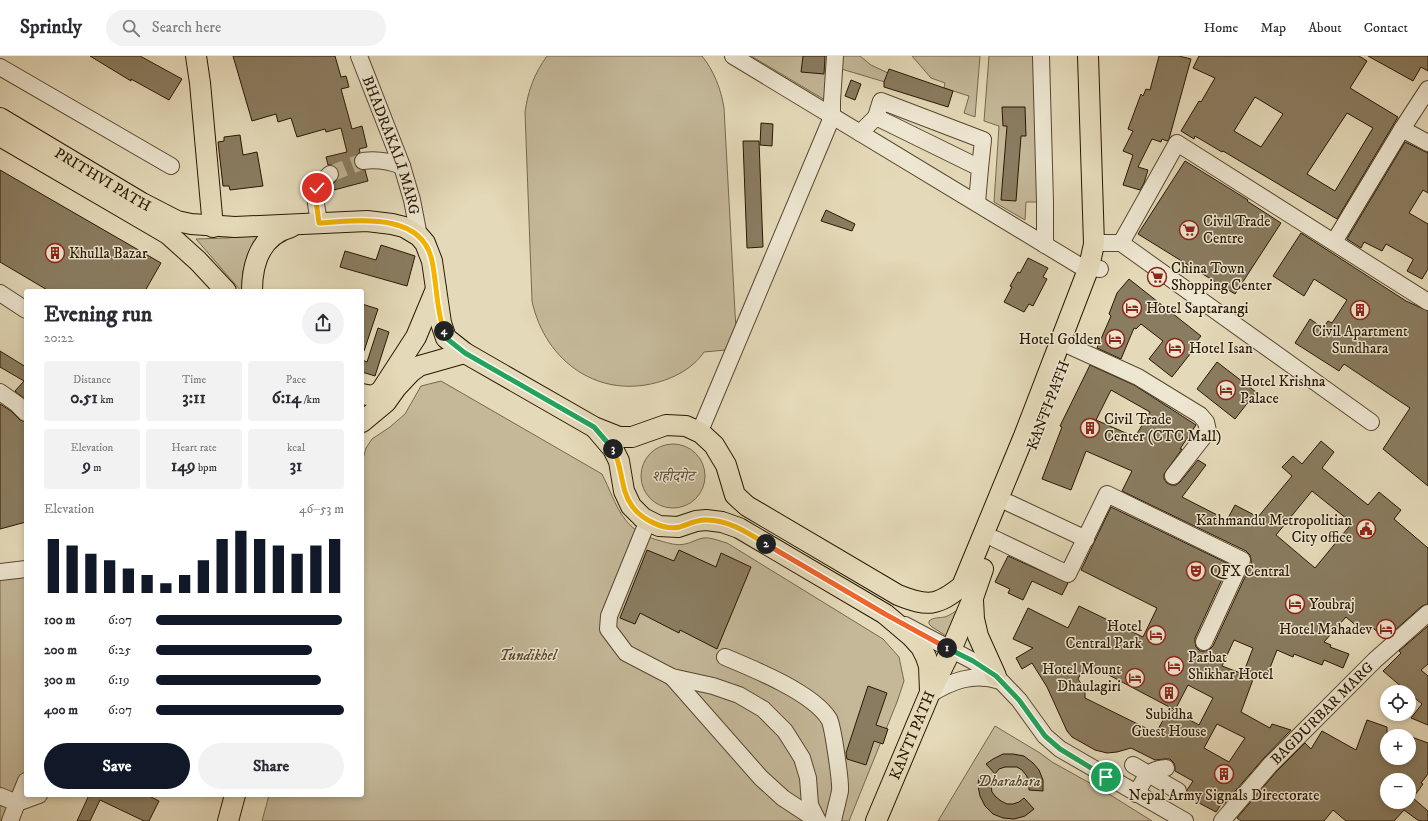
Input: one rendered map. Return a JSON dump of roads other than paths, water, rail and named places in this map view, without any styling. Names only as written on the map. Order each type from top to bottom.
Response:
[{"type":"main road","points":[[196,56],[200,83],[213,227]]},
{"type":"main road","points":[[1088,56],[1095,268]]},
{"type":"main road","name":"KANTI PATH","points":[[876,821],[929,695],[951,650],[973,598],[1095,268],[1112,243],[1102,168],[1099,56]]},
{"type":"main road","name":"PRITHVI PATH","points":[[0,118],[86,178]]},
{"type":"main road","name":"PRITHVI PATH","points":[[0,136],[86,178],[142,202],[177,220],[191,224],[213,227],[235,227],[312,224]]},
{"type":"main road","points":[[86,178],[168,234],[198,261],[224,289]]},
{"type":"main road","points":[[252,289],[252,275],[259,255],[270,238],[281,230],[312,224],[367,221],[404,227],[419,236],[425,243],[432,261],[441,323],[446,338],[465,353],[594,427],[620,436],[632,437],[666,425],[686,426],[701,433],[714,445],[726,465],[735,495],[747,506],[898,595],[912,601],[928,604],[938,602],[948,597],[962,586],[1066,344]]},
{"type":"main road","points":[[364,394],[373,396],[381,391],[416,336],[436,289]]},
{"type":"main road","points":[[364,420],[386,402],[396,388],[419,366],[465,353]]},
{"type":"main road","points":[[594,427],[613,449],[619,461],[624,491],[631,506],[643,518],[659,526],[678,527],[696,521],[706,520],[722,522],[739,528],[885,614],[911,636],[921,647],[929,666],[929,695]]},
{"type":"main road","points":[[973,598],[974,619],[978,636],[1000,679]]},
{"type":"main road","points":[[228,821],[234,797]]},
{"type":"street","name":"BHADRAKALI MARG","points":[[359,56],[402,166],[412,200],[419,236]]},
{"type":"street","points":[[733,56],[1080,266],[1095,268]]},
{"type":"street","points":[[703,424],[832,117],[835,56]]},
{"type":"street","points":[[1041,56],[1045,245]]},
{"type":"street","points":[[0,67],[171,166]]},
{"type":"street","points":[[1334,242],[1402,129],[1428,89]]},
{"type":"street","points":[[860,133],[876,117],[881,101],[983,140],[977,203]]},
{"type":"street","points":[[876,117],[980,168]]},
{"type":"street","points":[[1402,129],[1428,143]]},
{"type":"street","points":[[1371,422],[1112,243],[1177,143],[1428,302]]},
{"type":"street","points":[[363,161],[379,160],[402,166]]},
{"type":"street","points":[[312,224],[315,193],[317,188],[330,174]]},
{"type":"street","points":[[0,293],[24,309]]},
{"type":"street","points":[[1066,344],[1138,377],[1200,415],[1206,422],[1208,430],[1173,476]]},
{"type":"street","points":[[0,392],[24,411]]},
{"type":"street","points":[[995,539],[1068,574],[1107,494],[1242,560],[1204,642]]},
{"type":"street","points":[[1009,504],[1086,539]]},
{"type":"street","points":[[644,530],[609,616],[608,629],[626,653],[672,677],[713,686],[739,695],[763,709],[785,731],[802,758],[808,778],[810,805],[818,821]]},
{"type":"street","points":[[0,572],[24,569]]},
{"type":"street","name":"BAGDURBAR MARG","points":[[1222,821],[1270,765],[1375,660],[1428,613]]},
{"type":"street","points":[[885,614],[973,661],[1000,679],[1019,700],[1045,736],[1060,749],[1185,821]]},
{"type":"street","points":[[726,657],[798,691],[817,706],[829,720],[835,745],[840,790],[833,821]]},
{"type":"street","points":[[672,677],[761,778],[782,798],[818,821]]},
{"type":"street","points":[[929,695],[944,686],[968,678],[1000,679]]},
{"type":"street","points":[[1133,765],[1178,791]]},
{"type":"street","points":[[1136,794],[1148,774],[1153,770],[1166,768]]},
{"type":"street","points":[[10,821],[24,785]]},
{"type":"street","points":[[0,796],[17,803],[34,797]]},
{"type":"tunnel","points":[[330,174],[363,161]]},
{"type":"place","name":"Civil Trade Centre","points":[[1189,230]]},
{"type":"place","name":"Khulla Bazar","points":[[55,253]]},
{"type":"place","name":"China Town Shopping Center","points":[[1157,277]]},
{"type":"place","name":"Hotel Saptarangi","points":[[1132,308]]},
{"type":"place","name":"Civil Apartment Sundhara","points":[[1360,310]]},
{"type":"place","name":"Hotel Golden","points":[[1115,339]]},
{"type":"place","name":"Hotel Isan","points":[[1175,348]]},
{"type":"place","name":"Hotel Krishna Palace","points":[[1226,390]]},
{"type":"place","name":"Civil Trade Center (CTC Mall)","points":[[1090,428]]},
{"type":"place","name":"Kathmandu Metropolitian City office","points":[[1366,529]]},
{"type":"place","name":"QFX Central","points":[[1196,571]]},
{"type":"place","name":"Youbraj","points":[[1295,604]]},
{"type":"place","name":"Hotel Mahadev","points":[[1386,629]]},
{"type":"place","name":"Hotel Central Park","points":[[1156,635]]},
{"type":"place","name":"Parbat Shikhar Hotel","points":[[1174,666]]},
{"type":"place","name":"Hotel Mount Dhaulagiri","points":[[1135,678]]},
{"type":"place","name":"Subidha Guest House","points":[[1169,693]]},
{"type":"place","name":"Nepal Army Signals Directorate","points":[[1224,774]]},
{"type":"park label","name":"शहीदगेट","points":[[673,476]]},
{"type":"park label","name":"Tundikhel","points":[[528,655]]},
{"type":"park label","name":"Dharahara","points":[[1009,781]]}]
